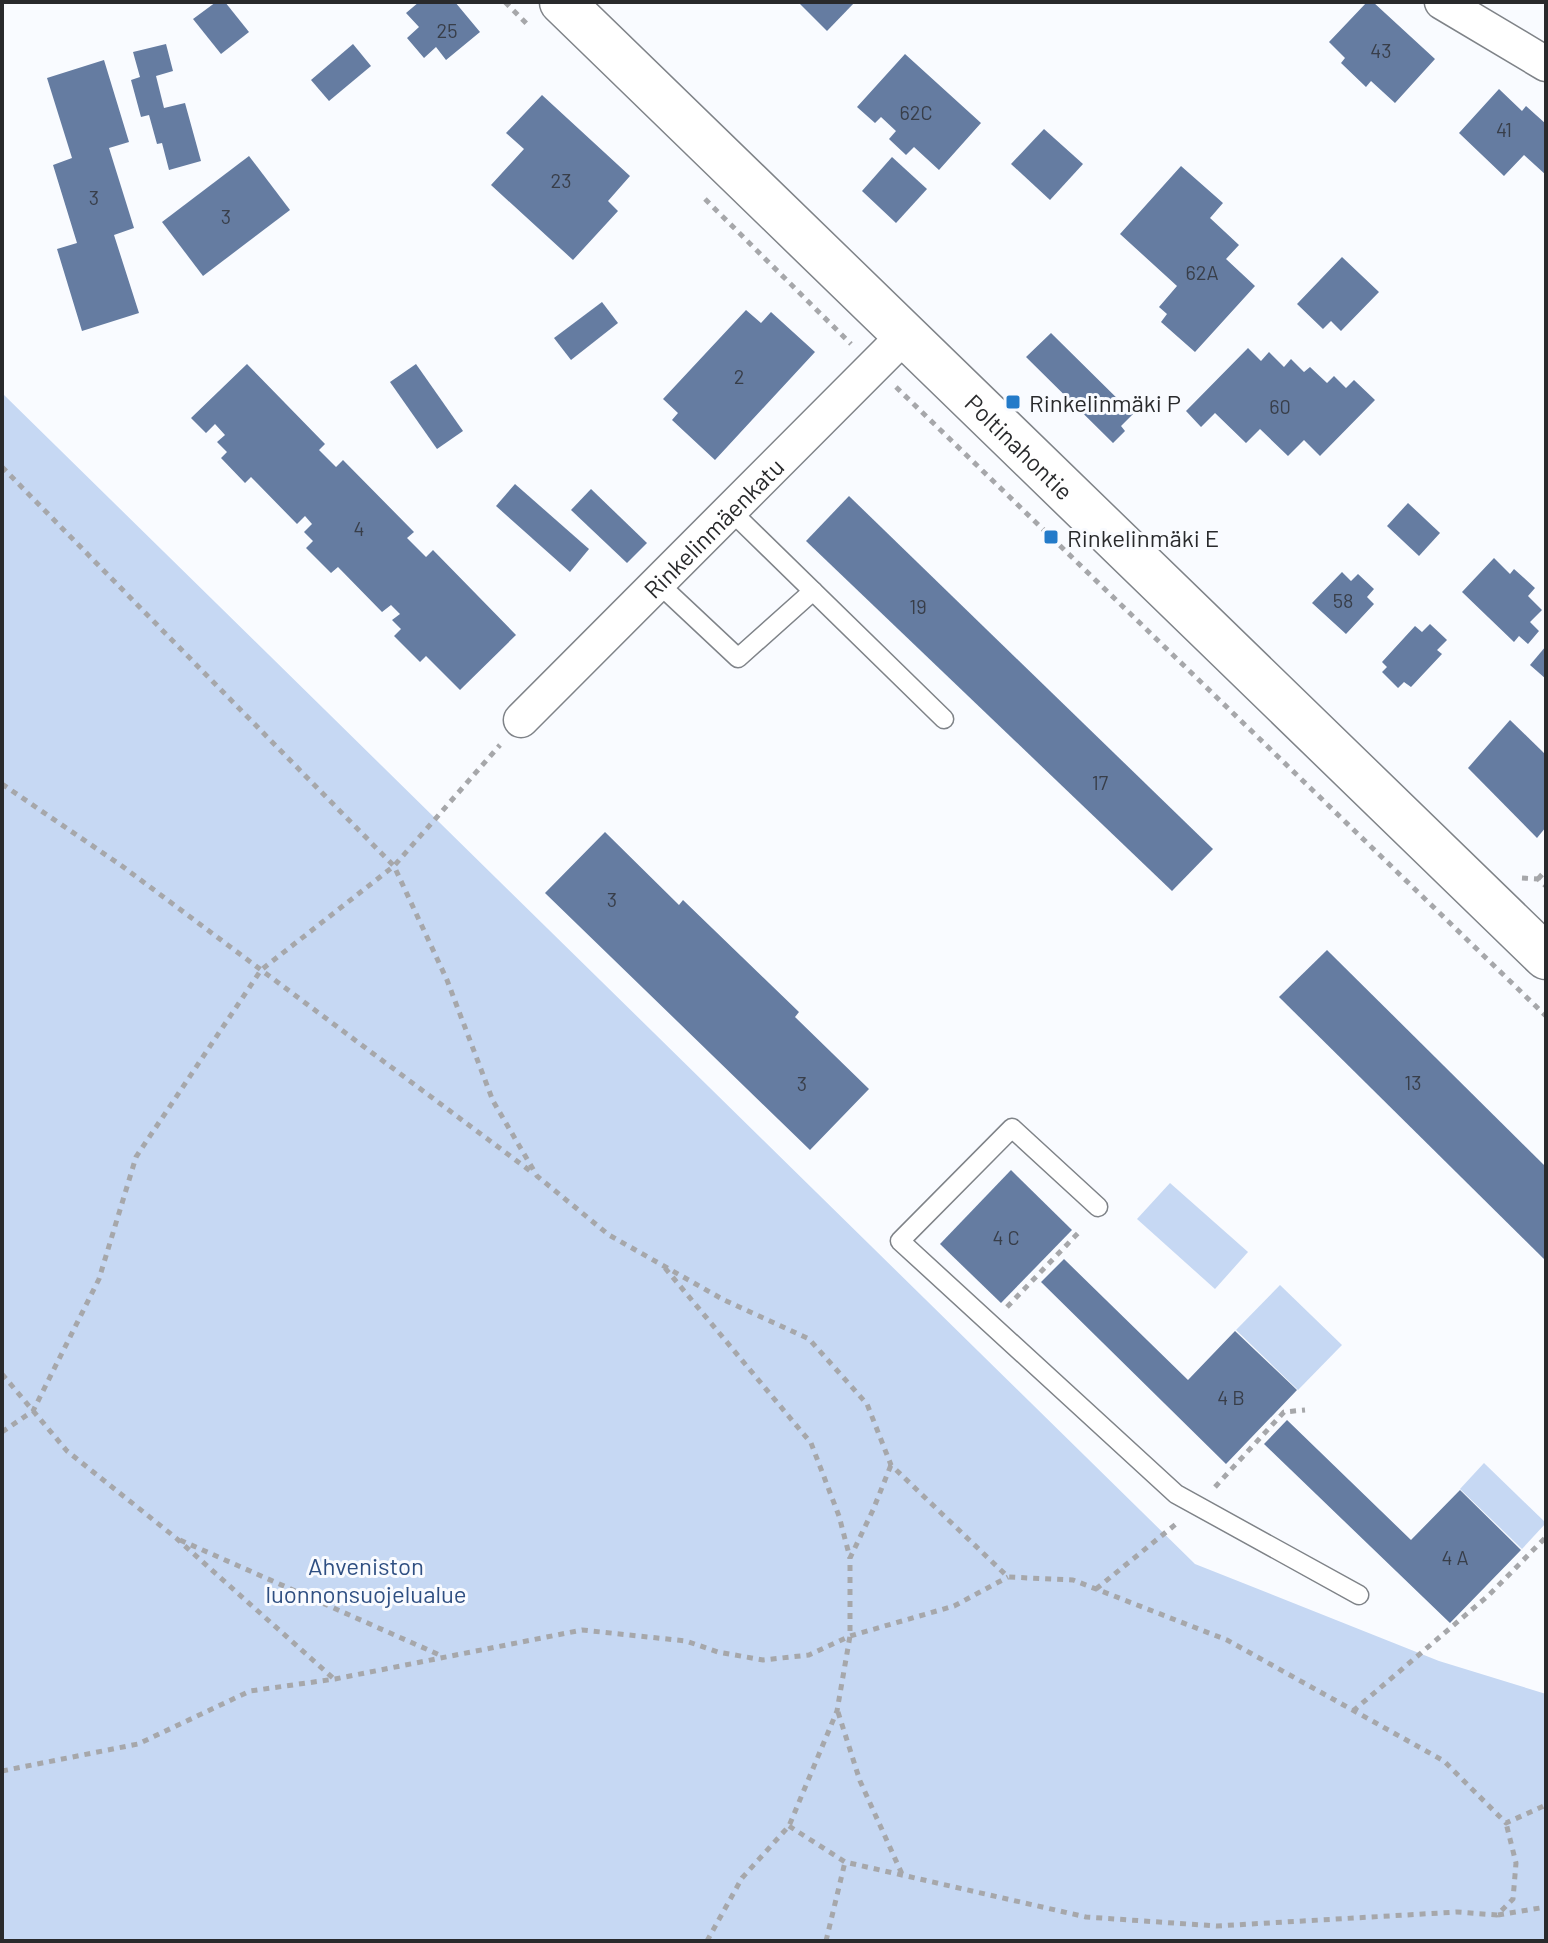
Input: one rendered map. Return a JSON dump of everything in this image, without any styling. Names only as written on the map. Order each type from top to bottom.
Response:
[{"type":"street","points":[[1442,2],[1546,64]]},
{"type":"street","name":"Poltinahontie","points":[[550,19],[905,335],[1539,922]]},
{"type":"street","name":"Rinkelinmäenkatu","points":[[521,720],[905,335]]},
{"type":"lane","points":[[731,511],[944,719]]},
{"type":"lane","points":[[658,583],[738,658],[813,591]]},
{"type":"lane","points":[[1098,1207],[1012,1128],[900,1241],[1176,1494],[1359,1595]]},
{"type":"path","points":[[505,2],[550,19]]},
{"type":"path","points":[[695,190],[1546,1016]]},
{"type":"path","points":[[2,467],[394,866],[447,980],[493,1101],[537,1176]]},
{"type":"path","points":[[2,1432],[33,1411],[99,1279],[136,1157],[261,970],[394,866],[521,720]]},
{"type":"path","points":[[2,784],[122,866],[537,1176],[609,1235],[724,1300],[809,1339],[867,1404],[891,1465],[1008,1577]]},
{"type":"path","points":[[1539,922],[1546,870]]},
{"type":"path","points":[[1013,1301],[1081,1230]]},
{"type":"path","points":[[661,1264],[811,1443],[839,1516],[850,1558],[850,1636],[837,1711],[789,1826],[742,1878],[707,1941]]},
{"type":"path","points":[[2,1374],[67,1451],[176,1538],[335,1679]]},
{"type":"path","points":[[1096,1589],[1199,1506],[1284,1412],[1305,1410]]},
{"type":"path","points":[[850,1558],[891,1465]]},
{"type":"path","points":[[1353,1711],[1489,1595],[1546,1537]]},
{"type":"path","points":[[176,1538],[445,1657]]},
{"type":"path","points":[[2,1771],[138,1744],[250,1691],[335,1679],[582,1630],[686,1641],[718,1652],[763,1660],[809,1655],[850,1636],[954,1606],[1008,1577],[1073,1580],[1227,1640],[1444,1761],[1506,1823],[1516,1863],[1513,1899],[1497,1915]]},
{"type":"path","points":[[837,1711],[860,1781],[902,1875]]},
{"type":"path","points":[[1506,1823],[1546,1805]]},
{"type":"path","points":[[789,1826],[845,1862],[1086,1917],[1217,1926],[1457,1912],[1497,1915],[1546,1907]]},
{"type":"path","points":[[826,1941],[845,1862]]},
{"type":"green space","name":"Ahveniston luonnonsuojelualue","points":[[2,393],[1195,1564],[1439,1661],[1546,1694],[1546,1941],[2,1941]]},
{"type":"green space","points":[[1170,1183],[1248,1252],[1215,1289],[1137,1219]]},
{"type":"green space","points":[[1280,1285],[1342,1345],[1298,1390],[1236,1330]]},
{"type":"green space","points":[[1484,1463],[1546,1523],[1522,1549],[1460,1489]]},
{"type":"building","points":[[216,2],[225,2],[249,32],[221,54],[193,19]]},
{"type":"building","points":[[419,2],[455,2],[480,32],[446,60],[436,47],[424,58],[407,38],[419,27],[406,13]]},
{"type":"building","points":[[798,2],[855,2],[827,31]]},
{"type":"building","points":[[1367,2],[1373,2],[1435,59],[1395,103],[1371,81],[1366,87],[1341,63],[1345,58],[1329,42]]},
{"type":"building","points":[[166,44],[173,71],[156,76],[164,108],[185,103],[201,161],[169,170],[162,143],[157,144],[149,115],[141,117],[131,80],[140,77],[133,52]]},
{"type":"building","points":[[353,44],[371,66],[329,101],[311,80]]},
{"type":"building","points":[[905,54],[981,123],[939,170],[914,147],[906,155],[889,139],[896,131],[881,117],[875,123],[857,107]]},
{"type":"building","points":[[104,60],[129,142],[109,148],[134,228],[114,235],[139,313],[82,331],[57,249],[77,243],[53,165],[72,158],[47,78]]},
{"type":"building","points":[[1499,89],[1522,111],[1526,106],[1546,124],[1546,175],[1524,155],[1504,176],[1459,133]]},
{"type":"building","points":[[542,95],[630,176],[608,201],[618,211],[573,260],[491,185],[524,149],[506,133]]},
{"type":"building","points":[[1044,129],[1083,164],[1050,200],[1011,164]]},
{"type":"building","points":[[249,156],[290,210],[203,276],[162,222]]},
{"type":"building","points":[[892,157],[927,189],[896,223],[862,191]]},
{"type":"building","points":[[1181,166],[1223,203],[1210,218],[1239,245],[1226,259],[1255,286],[1195,352],[1161,322],[1167,314],[1159,307],[1177,286],[1120,234]]},
{"type":"building","points":[[1342,257],[1379,292],[1341,331],[1331,321],[1323,329],[1297,304]]},
{"type":"building","points":[[602,302],[618,323],[571,360],[554,338]]},
{"type":"building","points":[[746,310],[761,323],[771,312],[815,352],[715,460],[672,420],[678,413],[663,399]]},
{"type":"building","points":[[1051,333],[1133,414],[1121,426],[1125,431],[1113,443],[1026,357]]},
{"type":"building","points":[[1248,348],[1261,361],[1269,352],[1284,367],[1291,359],[1304,372],[1310,367],[1327,383],[1334,376],[1346,388],[1354,380],[1375,400],[1320,456],[1304,440],[1288,456],[1260,429],[1246,443],[1215,413],[1201,427],[1186,411]]},
{"type":"building","points":[[247,364],[325,444],[319,450],[336,467],[343,460],[414,532],[407,538],[426,557],[433,550],[516,635],[460,690],[426,656],[420,662],[394,636],[401,629],[392,620],[400,614],[391,605],[382,612],[338,567],[331,573],[306,548],[313,541],[304,532],[312,524],[305,516],[297,524],[251,477],[245,483],[221,458],[227,452],[217,442],[225,435],[215,424],[206,433],[191,418]]},
{"type":"building","points":[[416,364],[463,431],[437,449],[390,382]]},
{"type":"building","points":[[515,484],[589,549],[570,572],[496,506]]},
{"type":"building","points":[[591,489],[647,543],[627,563],[571,510]]},
{"type":"building","points":[[849,496],[1213,849],[1172,891],[806,541]]},
{"type":"building","points":[[1408,503],[1440,533],[1419,556],[1387,526]]},
{"type":"building","points":[[1494,558],[1510,574],[1514,569],[1535,588],[1528,596],[1542,610],[1530,622],[1539,631],[1528,644],[1519,636],[1514,642],[1462,592]]},
{"type":"building","points":[[1342,572],[1351,581],[1358,574],[1374,589],[1367,597],[1374,604],[1346,634],[1312,603]]},
{"type":"building","points":[[1430,624],[1447,640],[1437,650],[1442,654],[1411,687],[1404,682],[1398,688],[1382,672],[1387,667],[1382,662],[1415,626],[1422,632]]},
{"type":"building","points":[[1546,646],[1546,679],[1530,665]]},
{"type":"building","points":[[1510,720],[1546,755],[1546,827],[1537,838],[1468,768]]},
{"type":"building","points":[[605,832],[679,905],[683,900],[799,1012],[795,1017],[869,1089],[810,1150],[545,893]]},
{"type":"building","points":[[1327,950],[1546,1167],[1546,1261],[1279,997]]},
{"type":"building","points":[[1011,1170],[1072,1230],[1001,1303],[940,1244]]},
{"type":"building","points":[[1064,1259],[1188,1380],[1235,1331],[1297,1390],[1226,1464],[1041,1282]]},
{"type":"building","points":[[1287,1420],[1411,1540],[1460,1490],[1521,1550],[1450,1623],[1264,1444]]},
{"type":"place","name":"Rinkelinmäki P","points":[[1013,402]]},
{"type":"place","name":"Rinkelinmäki E","points":[[1051,537]]}]
